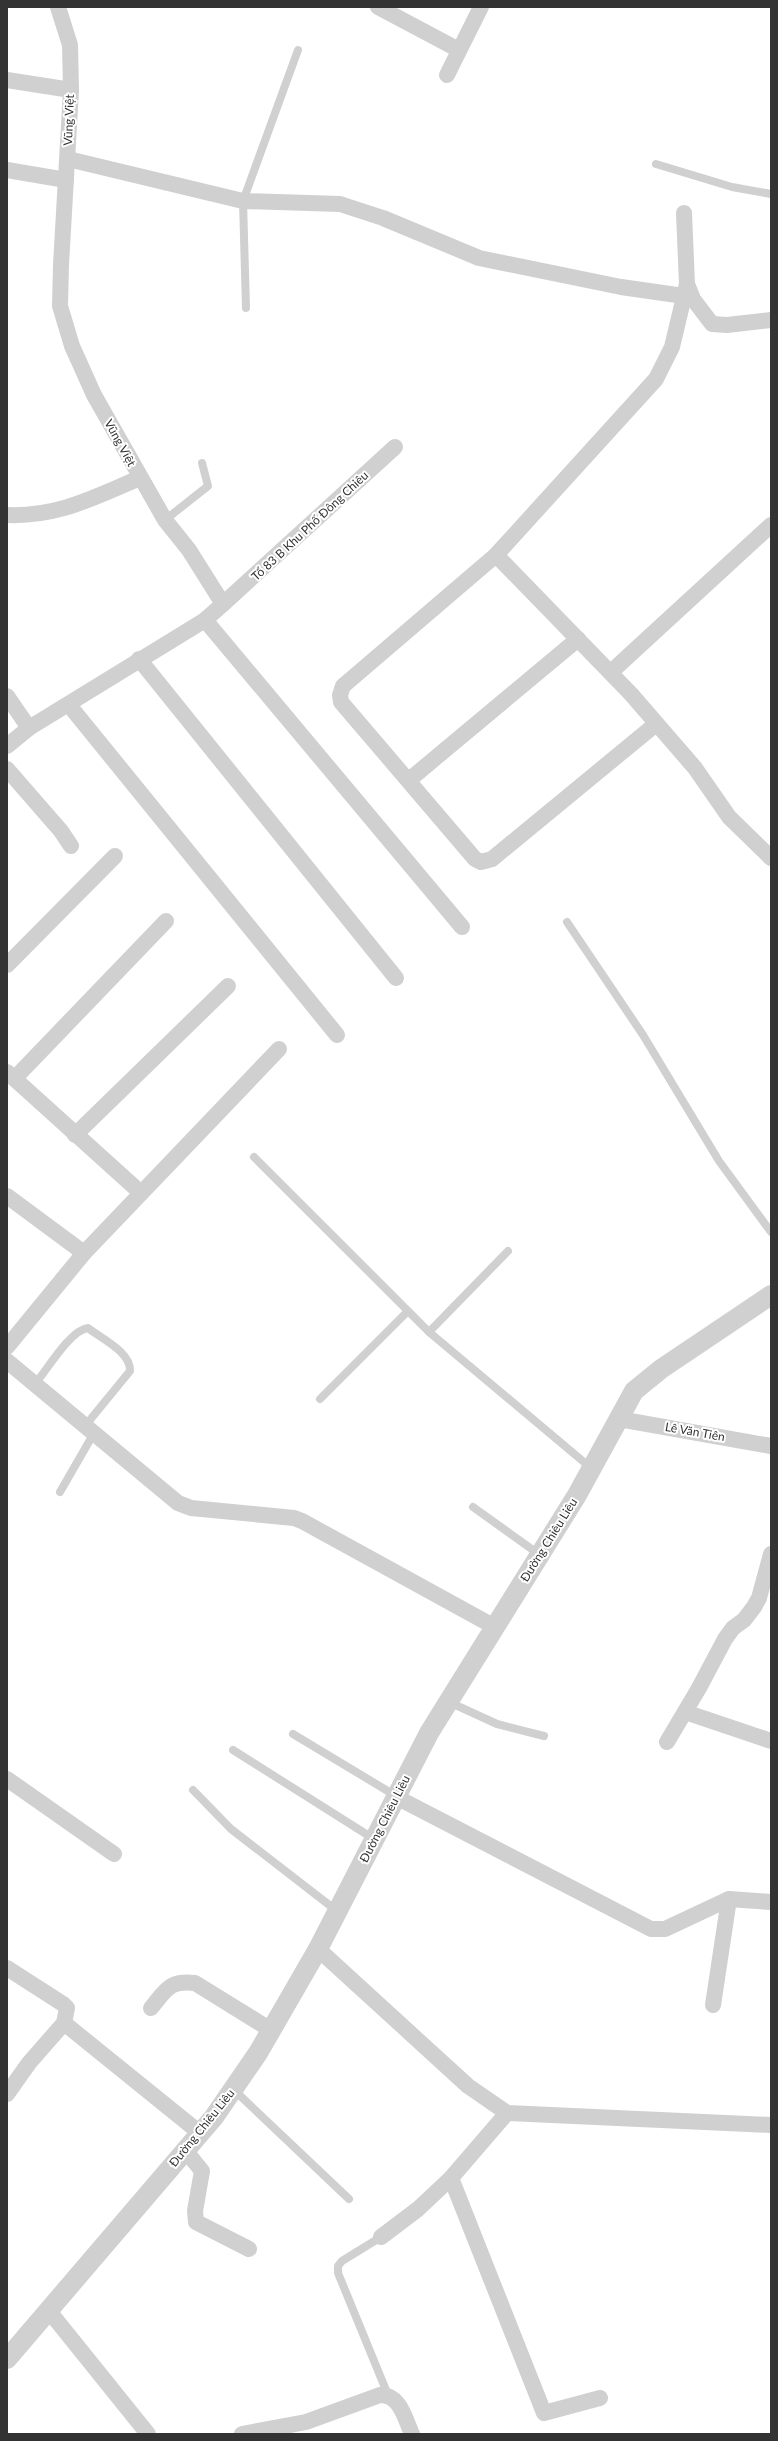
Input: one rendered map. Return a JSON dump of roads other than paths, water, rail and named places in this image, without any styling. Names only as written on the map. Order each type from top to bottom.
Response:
[{"type":"street","name":"Vũng Việt","points":[[58,7],[70,46],[71,90],[60,306],[72,346],[94,395],[165,520],[189,550],[224,604]]},
{"type":"street","points":[[378,7],[459,50]]},
{"type":"street","points":[[447,75],[481,7]]},
{"type":"street","points":[[7,80],[71,90]]},
{"type":"street","points":[[68,159],[243,201],[340,204],[383,218],[479,258],[621,288],[686,290]]},
{"type":"street","points":[[7,170],[66,180]]},
{"type":"street","points":[[656,724],[492,859],[481,862],[475,859],[341,702],[340,695],[343,686],[496,556],[656,379],[672,347],[686,290],[684,212]]},
{"type":"street","points":[[686,290],[712,324],[727,325],[771,320]]},
{"type":"street","name":"Tổ 83 B Khu Phố Đông Chiêu","points":[[224,604],[395,447]]},
{"type":"street","points":[[7,515],[48,513],[66,509],[140,478]]},
{"type":"street","points":[[611,672],[771,525]]},
{"type":"street","points":[[496,556],[611,672],[695,768],[728,816],[771,858]]},
{"type":"street","points":[[7,746],[29,728],[69,705],[139,659],[205,620],[224,604]]},
{"type":"street","points":[[205,620],[462,928]]},
{"type":"street","points":[[408,780],[578,639]]},
{"type":"street","points":[[139,659],[396,978]]},
{"type":"street","points":[[7,696],[29,728]]},
{"type":"street","points":[[69,705],[337,1035]]},
{"type":"street","points":[[7,769],[61,831],[71,846]]},
{"type":"street","points":[[7,965],[115,856]]},
{"type":"street","points":[[141,1193],[75,1135],[11,1075],[166,921]]},
{"type":"street","points":[[75,1135],[228,986]]},
{"type":"street","points":[[7,1347],[84,1253],[279,1049]]},
{"type":"street","points":[[7,1196],[84,1253]]},
{"type":"street","name":"Đường Chiêu Liêu","points":[[7,2359],[49,2312],[200,2133],[234,2090],[318,1949],[430,1733],[540,1555],[634,1391],[661,1369],[771,1295]]},
{"type":"street","points":[[7,1361],[178,1503],[191,1508],[294,1518],[302,1521],[495,1627]]},
{"type":"street","name":"Lê Văn Tiên","points":[[619,1418],[771,1446]]},
{"type":"street","points":[[667,1742],[685,1712],[724,1639],[733,1628],[744,1620],[759,1598],[771,1554]]},
{"type":"street","points":[[685,1712],[771,1741]]},
{"type":"street","points":[[7,1779],[114,1854]]},
{"type":"street","points":[[396,1797],[651,1929],[665,1929],[729,1899],[771,1902]]},
{"type":"street","points":[[713,2005],[729,1899]]},
{"type":"street","points":[[318,1949],[468,2086],[507,2113],[771,2125]]},
{"type":"street","points":[[7,1968],[67,2008],[64,2023],[29,2063],[7,2094]]},
{"type":"street","points":[[151,2008],[169,1986],[180,1981],[195,1983],[271,2030]]},
{"type":"street","points":[[64,2023],[200,2133]]},
{"type":"street","points":[[381,2237],[418,2209],[451,2178],[507,2113]]},
{"type":"street","points":[[185,2150],[202,2171],[195,2211],[196,2222],[249,2248]]},
{"type":"street","points":[[451,2178],[544,2413],[600,2398]]},
{"type":"street","points":[[49,2312],[148,2434]]},
{"type":"street","points":[[242,2434],[306,2422],[380,2395],[388,2395],[395,2400],[412,2434]]},
{"type":"lane","points":[[246,308],[243,201],[298,50]]},
{"type":"lane","points":[[656,164],[732,187],[771,194]]},
{"type":"lane","points":[[165,520],[208,486],[202,463]]},
{"type":"lane","points":[[567,922],[643,1035],[719,1161],[771,1232]]},
{"type":"lane","points":[[254,1157],[429,1332],[591,1468]]},
{"type":"lane","points":[[429,1332],[508,1251]]},
{"type":"lane","points":[[320,1399],[408,1311]]},
{"type":"lane","points":[[35,1384],[74,1335],[88,1328],[125,1356],[130,1366],[130,1371],[90,1430],[60,1492]]},
{"type":"lane","points":[[473,1507],[540,1555]]},
{"type":"lane","points":[[449,1702],[496,1724],[544,1736]]},
{"type":"lane","points":[[293,1734],[396,1797]]},
{"type":"lane","points":[[233,1750],[375,1839]]},
{"type":"lane","points":[[193,1790],[231,1829],[338,1911]]},
{"type":"lane","points":[[234,2090],[349,2199]]},
{"type":"lane","points":[[381,2237],[342,2260],[338,2266],[338,2273],[388,2395]]}]
